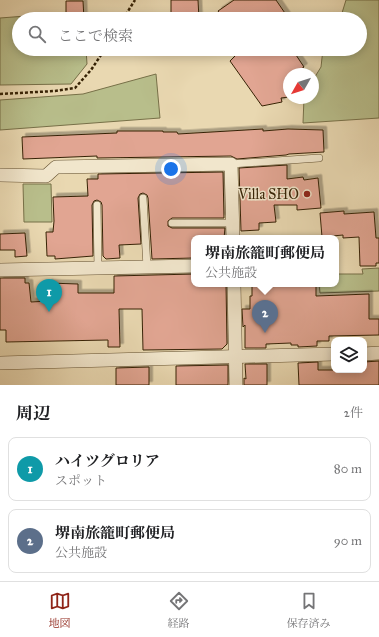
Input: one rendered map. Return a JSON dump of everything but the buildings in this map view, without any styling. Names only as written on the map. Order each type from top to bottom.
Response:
[{"type":"street","points":[[0,175],[46,176],[56,166],[232,164],[233,235]]},
{"type":"street","points":[[0,270],[191,266]]},
{"type":"street","points":[[234,287],[236,385]]},
{"type":"street","points":[[367,354],[379,353]]},
{"type":"street","points":[[0,363],[331,354]]},
{"type":"lane","points":[[232,164],[319,158]]},
{"type":"lane","points":[[143,198],[147,267]]},
{"type":"lane","points":[[97,205],[98,268]]},
{"type":"lane","points":[[172,223],[232,223]]},
{"type":"path","points":[[127,12],[135,0]]},
{"type":"path","points":[[0,94],[55,91],[75,88],[91,70],[100,56]]},
{"type":"green space","points":[[346,0],[379,0],[379,118],[303,123],[304,104],[319,104],[319,70],[321,67],[322,56],[367,56],[367,12],[342,12]]},
{"type":"green space","points":[[12,17],[12,56],[86,56],[87,64],[71,84],[0,85],[0,18]]},
{"type":"green space","points":[[156,74],[160,118],[0,130],[0,100],[83,94]]},
{"type":"green space","points":[[23,184],[51,184],[52,222],[24,222]]},
{"type":"green space","points":[[379,268],[379,291],[320,293],[319,287],[339,287],[339,274],[363,274],[362,269]]},
{"type":"place","name":"Villa SHO","points":[[307,194]]},
{"type":"place","name":"ハイツグロリア","points":[[49,312]]},
{"type":"place","name":"堺南旅籠町郵便局","points":[[265,333]]}]
